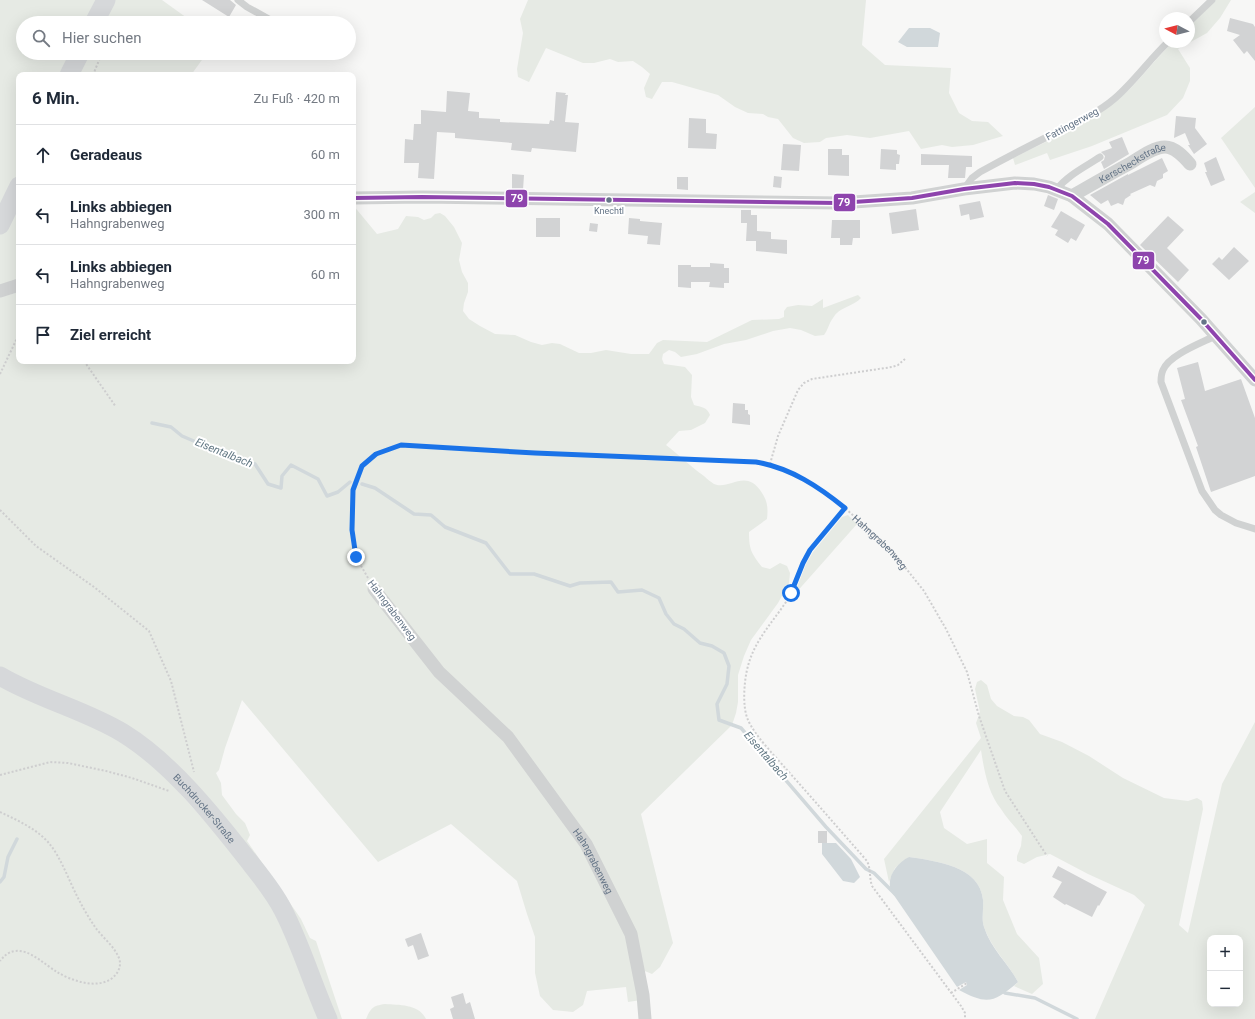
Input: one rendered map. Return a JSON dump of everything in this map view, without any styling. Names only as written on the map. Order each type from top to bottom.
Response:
[{"type":"street","points":[[98,16],[106,0]]},
{"type":"street","points":[[70,72],[76,60]]},
{"type":"street","name":"Kerscheckstraße","points":[[1072,196],[1150,152],[1165,147],[1170,147],[1182,155],[1190,164]]},
{"type":"street","points":[[356,198],[422,197],[839,203],[912,198],[964,189],[1024,183],[1057,189],[1086,205],[1118,234],[1216,336],[1255,380]]},
{"type":"street","points":[[0,225],[16,192]]},
{"type":"street","points":[[0,290],[16,286]]},
{"type":"street","name":"Hahngrabenweg","points":[[374,589],[439,672],[508,737],[586,844],[630,934],[643,995],[645,1019]]},
{"type":"street","name":"Buchdrucker-Straße","points":[[0,676],[36,694],[117,729],[145,749],[178,779],[225,831],[266,882],[291,925],[328,1019]]},
{"type":"lane","points":[[238,0],[263,16]]},
{"type":"lane","points":[[1195,16],[1212,0]]},
{"type":"lane","name":"Fattingerweg","points":[[964,189],[972,178],[980,172],[1086,118],[1113,100],[1133,81],[1162,48]]},
{"type":"lane","points":[[1057,189],[1062,182],[1100,157]]},
{"type":"lane","points":[[1216,336],[1170,360],[1163,369],[1161,382],[1202,491],[1215,510],[1236,523],[1255,529]]},
{"type":"path","points":[[94,72],[99,60]]},
{"type":"path","points":[[0,374],[16,340]]},
{"type":"path","points":[[770,464],[778,436],[798,390],[804,383],[812,379],[892,367],[898,365],[905,358]]},
{"type":"path","points":[[86,364],[116,407]]},
{"type":"path","name":"Hahngrabenweg","points":[[374,589],[356,557],[352,530],[353,490],[362,466],[376,454],[401,445],[535,453],[756,462],[770,464],[789,471],[826,493],[845,508],[892,551],[924,591],[967,672],[979,716],[1005,792],[1047,856]]},
{"type":"path","points":[[845,508],[810,550],[791,593],[762,635],[752,653],[745,685],[745,706],[747,719],[771,751],[867,861],[870,867],[870,881],[872,886],[952,993],[965,1013],[965,1019]]},
{"type":"path","points":[[0,510],[36,546],[94,587],[149,631],[170,681],[195,776]]},
{"type":"path","points":[[0,775],[50,762],[68,763],[126,776],[172,793]]},
{"type":"path","points":[[0,812],[22,822],[37,832],[49,844],[63,866],[78,900],[95,927],[119,958],[120,966],[118,974],[111,980],[94,984],[84,983],[58,973],[31,954],[21,951],[8,953],[0,961]]},
{"type":"path","points":[[952,993],[967,983]]},
{"type":"shaded area","points":[[0,0],[162,0],[184,16],[16,16],[16,60],[202,60],[193,72],[16,72],[16,284],[0,289]]},
{"type":"shaded area","points":[[528,0],[866,0],[862,45],[885,65],[951,68],[949,93],[959,113],[972,121],[988,122],[1003,136],[973,145],[952,147],[942,145],[921,149],[909,131],[870,138],[847,135],[826,138],[820,142],[804,143],[793,138],[778,119],[768,117],[763,114],[748,113],[735,107],[718,95],[672,82],[662,82],[652,99],[646,97],[644,88],[650,74],[633,61],[618,62],[610,59],[594,63],[583,63],[546,48],[529,82],[518,77],[517,69],[523,33],[520,19]]},
{"type":"shaded area","points":[[1216,0],[1231,0],[1220,18],[1207,33],[1195,40],[1195,21]]},
{"type":"shaded area","points":[[909,28],[930,28],[940,33],[938,47],[907,47],[898,42]]},
{"type":"shaded area","points":[[1167,48],[1180,48],[1178,49],[1190,68],[1190,81],[1183,98],[1167,115],[1092,146],[1050,160],[1047,153],[1015,165],[1013,158],[1092,118],[1115,102],[1131,88]]},
{"type":"shaded area","points":[[1255,107],[1255,188],[1221,138]]},
{"type":"shaded area","points":[[1255,192],[1255,213],[1240,202]]},
{"type":"shaded area","points":[[356,209],[377,234],[398,229],[406,216],[418,217],[424,220],[440,213],[445,216],[454,227],[462,243],[459,260],[462,272],[468,283],[468,292],[463,311],[469,319],[495,334],[515,335],[542,345],[552,343],[560,344],[579,353],[591,353],[606,350],[631,354],[649,354],[657,343],[663,340],[707,342],[752,320],[779,319],[784,317],[784,311],[787,307],[798,305],[812,306],[823,299],[823,308],[858,295],[861,298],[836,314],[824,335],[815,336],[801,330],[790,328],[773,331],[746,340],[724,344],[697,354],[681,357],[675,352],[669,350],[663,354],[662,359],[664,364],[685,367],[692,375],[691,397],[694,405],[705,409],[710,415],[705,423],[691,430],[679,431],[666,445],[714,484],[726,485],[738,481],[744,481],[756,485],[765,499],[767,506],[767,519],[749,532],[751,551],[762,567],[770,569],[780,563],[787,566],[790,573],[789,583],[778,603],[751,640],[744,656],[738,675],[738,702],[732,725],[641,814],[673,943],[660,967],[652,974],[635,967],[641,1000],[628,1002],[626,987],[587,991],[583,1005],[573,1012],[553,1010],[540,996],[535,973],[535,937],[517,881],[451,824],[378,862],[242,700],[219,770],[216,773],[221,783],[222,795],[236,814],[245,823],[250,835],[247,841],[301,919],[310,938],[316,941],[342,1019],[333,1019],[309,957],[182,776],[0,670],[0,297],[16,293],[16,364],[356,364]]},
{"type":"shaded area","points":[[848,515],[857,524],[794,595],[806,564],[813,552],[842,517]]},
{"type":"shaded area","points":[[981,680],[987,685],[991,699],[997,706],[1014,716],[1023,717],[1029,720],[1040,734],[1062,742],[1089,756],[1123,778],[1164,798],[1188,801],[1197,798],[1202,801],[1203,809],[1179,925],[1188,933],[1222,784],[1255,722],[1255,1019],[1095,1019],[1145,905],[1134,895],[1088,874],[1050,854],[1037,857],[1024,864],[1017,861],[1022,836],[1003,813],[993,796],[985,773],[981,750],[940,812],[944,828],[967,844],[987,839],[987,863],[1004,877],[1003,900],[1017,934],[1039,958],[1043,984],[1032,994],[1014,986],[1018,982],[995,949],[984,927],[983,900],[980,889],[974,880],[965,873],[955,867],[943,863],[909,857],[895,868],[889,882],[884,859],[981,738],[976,723],[980,712],[975,689],[977,682]]},
{"type":"shaded area","points":[[0,681],[143,752],[262,885],[323,1019],[0,1019]]},
{"type":"shaded area","points":[[822,843],[836,843],[851,859],[860,877],[854,883],[843,881],[822,854]]},
{"type":"shaded area","points":[[909,857],[943,863],[955,867],[974,880],[980,889],[983,900],[983,920],[987,935],[1018,982],[1010,989],[990,1000],[977,998],[959,990],[967,985],[966,982],[957,987],[891,891],[891,876],[900,863]]},
{"type":"shaded area","points":[[385,1004],[402,1005],[414,1008],[419,1010],[426,1019],[366,1019],[372,1008]]},
{"type":"building","points":[[202,0],[230,0],[236,5],[230,16]]},
{"type":"building","points":[[1230,18],[1253,24],[1255,27],[1255,61],[1247,51],[1244,54],[1233,40],[1240,35],[1227,31]]},
{"type":"building","points":[[447,91],[470,93],[468,111],[479,112],[479,118],[500,119],[500,122],[549,124],[550,120],[554,121],[556,92],[566,93],[565,95],[568,95],[565,122],[579,123],[576,152],[532,148],[531,152],[511,150],[512,143],[455,138],[455,133],[437,132],[434,179],[418,178],[419,163],[404,163],[405,139],[413,140],[414,124],[421,124],[421,110],[446,112]]},
{"type":"building","points":[[1176,116],[1196,118],[1195,128],[1207,144],[1194,154],[1188,145],[1190,145],[1185,133],[1174,138]]},
{"type":"building","points":[[689,118],[706,119],[706,133],[717,134],[716,149],[688,148]]},
{"type":"building","points":[[1122,137],[1129,154],[1104,169],[1101,162],[1104,160],[1105,156],[1101,152],[1112,148],[1109,142]]},
{"type":"building","points":[[783,144],[801,145],[799,171],[781,170]]},
{"type":"building","points":[[828,149],[842,149],[842,155],[849,155],[849,176],[828,175]]},
{"type":"building","points":[[881,149],[897,150],[897,154],[900,155],[899,164],[896,164],[896,170],[880,169]]},
{"type":"building","points":[[921,154],[972,156],[972,167],[966,167],[965,178],[948,178],[949,165],[921,165]]},
{"type":"building","points":[[1216,157],[1225,180],[1211,186],[1205,172],[1207,172],[1204,163]]},
{"type":"building","points":[[1162,158],[1168,171],[1163,174],[1163,178],[1157,181],[1155,187],[1150,185],[1130,194],[1131,195],[1125,199],[1123,205],[1118,203],[1111,206],[1108,200],[1101,204],[1090,195],[1128,174]]},
{"type":"building","points":[[512,174],[524,175],[523,190],[512,190]]},
{"type":"building","points":[[774,176],[782,177],[781,188],[773,187]]},
{"type":"building","points":[[677,177],[688,177],[688,190],[677,189]]},
{"type":"building","points":[[1048,195],[1058,199],[1054,210],[1044,206]]},
{"type":"building","points":[[980,201],[984,217],[970,220],[969,214],[961,216],[959,205]]},
{"type":"building","points":[[916,209],[919,230],[892,234],[889,213]]},
{"type":"building","points":[[741,210],[751,210],[751,215],[757,215],[757,231],[771,232],[771,239],[787,240],[787,254],[756,251],[756,241],[746,241],[747,223],[741,223]]},
{"type":"building","points":[[1061,211],[1085,225],[1076,241],[1071,238],[1068,243],[1055,235],[1058,230],[1051,227]]},
{"type":"building","points":[[1168,216],[1184,230],[1167,248],[1189,270],[1178,282],[1140,245]]},
{"type":"building","points":[[536,218],[560,218],[560,237],[536,237]]},
{"type":"building","points":[[629,218],[640,219],[640,221],[662,223],[660,245],[647,244],[648,236],[628,234]]},
{"type":"building","points":[[832,220],[860,220],[860,238],[853,238],[852,245],[840,245],[840,238],[831,238]]},
{"type":"building","points":[[590,223],[598,224],[597,232],[589,231]]},
{"type":"building","points":[[1234,247],[1249,261],[1229,280],[1212,264],[1219,257],[1222,260]]},
{"type":"building","points":[[710,263],[724,264],[724,268],[729,268],[729,283],[724,283],[724,288],[709,287],[710,282],[691,282],[691,288],[678,287],[678,265],[710,267]]},
{"type":"building","points":[[1198,362],[1205,391],[1241,379],[1255,418],[1255,476],[1211,492],[1196,447],[1198,446],[1181,400],[1185,399],[1177,368]]},
{"type":"building","points":[[733,403],[745,404],[745,410],[748,410],[748,414],[750,415],[750,425],[732,423]]},
{"type":"building","points":[[818,831],[827,831],[827,843],[818,843]]},
{"type":"building","points":[[1058,866],[1107,892],[1092,917],[1066,904],[1065,905],[1053,897],[1062,882],[1052,877]]},
{"type":"building","points":[[421,933],[429,956],[418,960],[413,945],[408,947],[405,939]]},
{"type":"building","points":[[463,993],[466,1004],[470,1002],[475,1019],[453,1019],[450,1009],[454,1007],[451,997]]},
{"type":"waterway","name":"Eisentalbach","points":[[152,423],[171,427],[182,436],[236,459],[255,464],[268,484],[281,488],[282,476],[291,465],[318,479],[327,496],[338,492],[350,482]]},
{"type":"waterway","name":"Eisentalbach","points":[[362,484],[375,488],[414,514],[431,515],[445,527],[486,543],[510,574],[534,574],[570,586],[580,583],[611,582],[618,592],[642,590],[659,598],[666,614],[674,624],[684,629],[700,643],[712,646],[724,653],[729,666],[727,684],[717,704],[719,720],[741,728],[826,827],[866,869],[874,873],[895,894]]},
{"type":"waterway","points":[[0,882],[4,877],[8,857],[17,839]]},
{"type":"waterway","name":"Eisentalbach","points":[[1002,990],[1005,993],[1035,998],[1077,1019]]},
{"type":"transit line","name":"79","points":[[356,198],[422,197],[839,203],[912,198],[964,189],[1015,183],[1034,184],[1049,187],[1072,196],[1108,224],[1201,319],[1255,380]]},
{"type":"place","name":"Knechtl","points":[[609,200]]},
{"type":"route","points":[[356,557],[352,530],[353,490],[362,466],[376,454],[401,445],[535,453],[756,462],[770,464],[789,471],[826,493],[845,508],[810,550],[791,593]]}]
